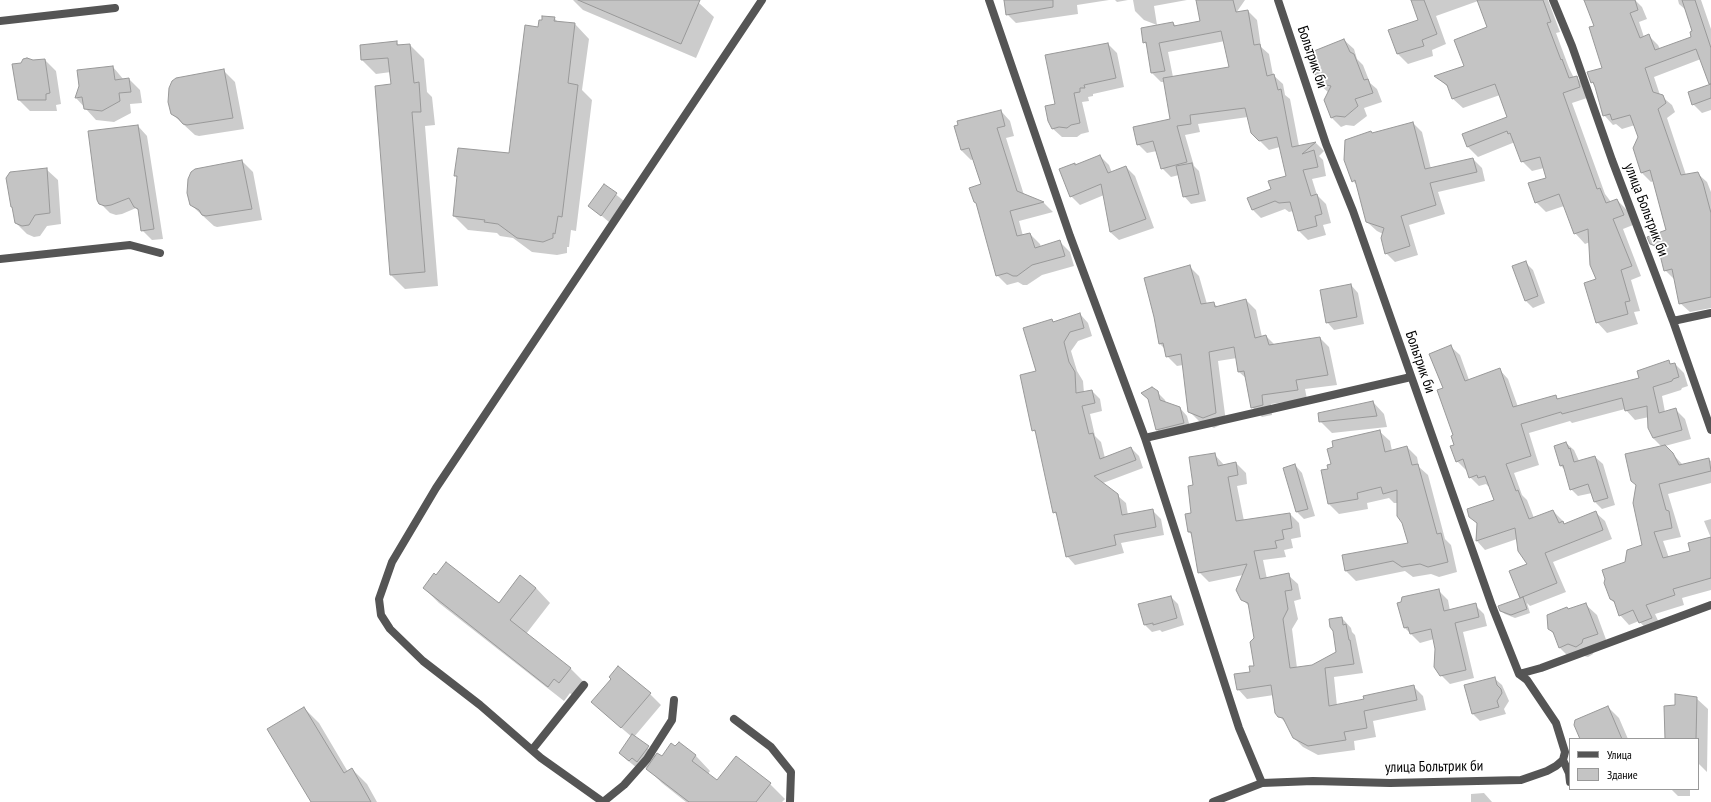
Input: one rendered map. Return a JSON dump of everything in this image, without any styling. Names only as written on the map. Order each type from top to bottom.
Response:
[{"type":"street","points":[[674,700],[672,720],[647,758],[624,784],[603,802],[532,750],[480,705],[423,661],[390,629],[381,615],[379,599],[392,562],[436,488],[762,0]]},
{"type":"street","points":[[989,0],[1070,236],[1125,389],[1145,438],[1239,728],[1262,783]]},
{"type":"street","name":"Больтрик би","points":[[1278,0],[1326,144],[1352,211],[1492,606],[1519,674],[1526,680],[1556,723],[1564,745],[1565,752],[1563,760]]},
{"type":"street","name":"улица Больтрик би","points":[[1553,0],[1572,46],[1612,160],[1673,321],[1711,430]]},
{"type":"street","points":[[0,22],[115,8]]},
{"type":"street","points":[[0,259],[130,245],[160,253]]},
{"type":"street","points":[[1673,321],[1711,313]]},
{"type":"street","points":[[1145,438],[1411,377]]},
{"type":"street","points":[[1519,674],[1542,668],[1711,605]]},
{"type":"street","points":[[532,750],[584,685]]},
{"type":"street","points":[[734,719],[771,747],[791,772],[790,802]]},
{"type":"street","points":[[1563,760],[1569,773]]},
{"type":"street","name":"улица Больтрик би","points":[[1213,802],[1262,783],[1313,781],[1390,783],[1521,780],[1547,771],[1563,760]]},
{"type":"building","points":[[578,0],[700,0],[681,44]]},
{"type":"building","points":[[1004,0],[1053,0],[1053,7],[1006,15]]},
{"type":"building","points":[[1196,0],[1233,0],[1236,12],[1248,10],[1254,45],[1260,44],[1267,76],[1274,74],[1278,90],[1281,89],[1292,147],[1316,142],[1302,154],[1314,150],[1318,167],[1303,170],[1311,196],[1317,194],[1322,214],[1315,216],[1317,226],[1298,231],[1290,202],[1279,203],[1275,201],[1252,210],[1247,198],[1271,189],[1268,181],[1286,176],[1277,137],[1259,141],[1251,133],[1245,108],[1190,115],[1191,124],[1177,126],[1187,162],[1161,169],[1153,141],[1137,145],[1133,127],[1170,119],[1163,78],[1229,67],[1221,31],[1159,43],[1165,71],[1151,73],[1146,42],[1143,43],[1141,28],[1173,22],[1174,26],[1200,21]]},
{"type":"building","points":[[1411,0],[1424,0],[1437,34],[1422,40],[1424,46],[1397,54],[1388,30],[1418,20]]},
{"type":"building","points":[[1477,0],[1543,0],[1551,22],[1547,23],[1569,78],[1577,76],[1580,87],[1563,93],[1597,189],[1600,188],[1606,203],[1617,199],[1624,215],[1613,219],[1632,266],[1621,270],[1630,301],[1625,302],[1628,314],[1596,323],[1584,283],[1596,279],[1590,265],[1588,229],[1574,234],[1559,194],[1535,203],[1528,183],[1546,178],[1540,157],[1521,162],[1510,133],[1508,134],[1507,131],[1467,147],[1462,134],[1507,117],[1495,84],[1452,99],[1447,85],[1434,76],[1464,66],[1454,40],[1487,27]]},
{"type":"building","points":[[1584,0],[1635,0],[1638,10],[1630,13],[1640,38],[1649,34],[1655,50],[1691,37],[1690,32],[1692,31],[1682,0],[1695,0],[1711,48],[1711,84],[1709,84],[1696,49],[1645,68],[1653,92],[1663,95],[1666,103],[1658,109],[1681,175],[1698,172],[1703,183],[1711,213],[1711,297],[1679,304],[1672,269],[1664,271],[1658,247],[1650,244],[1647,237],[1666,230],[1650,170],[1641,173],[1633,148],[1638,137],[1630,115],[1612,120],[1610,114],[1603,116],[1595,87],[1593,82],[1591,83],[1587,72],[1602,68],[1589,27],[1594,26]]},
{"type":"building","points":[[542,16],[555,17],[554,21],[575,23],[568,83],[578,85],[562,217],[558,216],[553,238],[543,242],[517,238],[498,224],[484,222],[485,220],[453,216],[457,176],[454,176],[458,148],[509,153],[525,25],[538,27],[539,20],[542,20]]},
{"type":"building","points":[[1344,39],[1350,52],[1354,54],[1364,80],[1368,79],[1373,93],[1355,99],[1358,106],[1345,117],[1336,116],[1331,118],[1324,100],[1331,86],[1317,83],[1316,75],[1312,72],[1311,64],[1314,51]]},
{"type":"building","points":[[397,41],[397,45],[410,44],[414,83],[419,82],[421,112],[412,112],[425,272],[390,275],[375,86],[391,84],[388,58],[361,60],[360,45]]},
{"type":"building","points":[[1108,43],[1116,78],[1084,85],[1085,88],[1080,88],[1080,92],[1074,93],[1080,123],[1071,125],[1067,128],[1059,127],[1052,129],[1048,121],[1045,106],[1055,104],[1045,55]]},
{"type":"building","points":[[27,58],[33,60],[45,59],[50,93],[46,94],[46,100],[18,100],[12,64],[21,63],[23,59]]},
{"type":"building","points":[[113,66],[115,80],[129,78],[131,92],[119,93],[120,101],[102,111],[84,109],[82,97],[75,98],[79,86],[77,70]]},
{"type":"building","points":[[224,69],[233,118],[187,125],[183,124],[178,118],[171,114],[168,102],[169,88],[172,81],[176,78]]},
{"type":"building","points":[[1711,84],[1711,98],[1692,105],[1688,92]]},
{"type":"building","points":[[1001,110],[1005,126],[997,128],[1017,191],[1044,202],[1010,211],[1017,236],[1030,233],[1035,248],[1060,240],[1065,256],[1032,265],[1017,276],[1007,273],[996,276],[976,203],[974,202],[969,188],[981,184],[969,148],[961,150],[954,126],[958,125],[957,121]]},
{"type":"building","points":[[1413,122],[1425,169],[1473,158],[1477,172],[1430,183],[1436,205],[1401,216],[1410,246],[1385,254],[1381,238],[1384,228],[1366,222],[1355,180],[1352,182],[1344,160],[1345,140],[1371,131],[1372,133]]},
{"type":"building","points":[[138,125],[154,229],[141,231],[138,209],[134,207],[129,198],[111,205],[105,206],[99,204],[97,200],[88,131]]},
{"type":"building","points":[[1100,155],[1108,173],[1126,166],[1146,219],[1110,232],[1101,184],[1070,197],[1059,169],[1075,163],[1075,165]]},
{"type":"building","points":[[242,160],[252,209],[206,216],[202,215],[199,210],[190,205],[187,193],[188,179],[191,172],[195,169]]},
{"type":"building","points":[[1192,163],[1199,194],[1183,197],[1176,166]]},
{"type":"building","points":[[47,168],[50,213],[35,215],[29,225],[22,226],[15,223],[6,178],[10,172]]},
{"type":"building","points":[[604,184],[617,193],[601,216],[588,206]]},
{"type":"building","points":[[1526,261],[1538,296],[1525,301],[1512,266]]},
{"type":"building","points":[[1190,265],[1201,304],[1214,302],[1215,307],[1246,299],[1255,338],[1266,335],[1269,345],[1320,337],[1328,375],[1296,380],[1298,390],[1262,395],[1263,405],[1251,408],[1244,371],[1238,372],[1234,347],[1209,352],[1216,413],[1203,418],[1188,412],[1181,354],[1166,357],[1163,343],[1159,344],[1144,278]]},
{"type":"building","points":[[1351,284],[1357,317],[1326,323],[1320,290]]},
{"type":"building","points":[[1080,313],[1084,328],[1070,332],[1064,342],[1069,362],[1075,372],[1076,393],[1092,390],[1095,403],[1082,406],[1089,434],[1093,433],[1100,459],[1131,447],[1136,460],[1094,476],[1118,494],[1122,515],[1153,509],[1156,527],[1114,535],[1116,545],[1066,557],[1056,512],[1053,513],[1035,430],[1032,431],[1020,375],[1036,371],[1023,328],[1052,319],[1053,322]]},
{"type":"building","points":[[1451,345],[1465,381],[1500,368],[1513,407],[1556,395],[1557,399],[1639,378],[1637,371],[1669,360],[1670,364],[1675,363],[1679,377],[1673,379],[1672,381],[1653,387],[1659,413],[1676,408],[1682,430],[1653,438],[1648,428],[1647,406],[1625,411],[1622,398],[1562,414],[1561,412],[1521,424],[1531,456],[1506,464],[1529,519],[1553,510],[1559,523],[1563,521],[1564,524],[1596,511],[1603,530],[1545,553],[1557,583],[1520,598],[1509,571],[1527,564],[1518,551],[1515,528],[1476,541],[1477,523],[1469,517],[1467,509],[1494,500],[1485,476],[1478,478],[1477,475],[1469,478],[1463,459],[1456,462],[1450,446],[1454,445],[1451,436],[1453,435],[1437,390],[1443,388],[1429,354]]},
{"type":"building","points":[[1152,387],[1158,391],[1160,400],[1180,407],[1184,423],[1156,430],[1148,399],[1141,393]]},
{"type":"building","points":[[1373,401],[1377,416],[1319,422],[1318,413]]},
{"type":"building","points":[[1380,430],[1385,452],[1407,446],[1412,465],[1418,464],[1437,534],[1441,533],[1448,562],[1428,567],[1420,564],[1402,567],[1393,561],[1345,571],[1342,555],[1408,543],[1402,523],[1397,516],[1397,490],[1383,494],[1381,487],[1357,493],[1358,499],[1328,504],[1321,470],[1328,469],[1327,465],[1331,464],[1327,449],[1333,447],[1332,441]]},
{"type":"building","points":[[1566,442],[1569,449],[1570,448],[1574,462],[1595,456],[1608,498],[1594,502],[1588,484],[1570,490],[1563,465],[1560,466],[1554,446]]},
{"type":"building","points":[[1665,445],[1673,453],[1679,465],[1709,458],[1711,471],[1659,484],[1666,510],[1669,511],[1672,528],[1654,532],[1663,558],[1690,551],[1688,543],[1711,537],[1711,578],[1673,589],[1675,595],[1646,605],[1652,618],[1639,623],[1633,610],[1619,616],[1614,601],[1610,599],[1604,583],[1605,579],[1602,570],[1625,562],[1627,550],[1642,545],[1633,503],[1636,485],[1631,481],[1625,454]]},
{"type":"building","points":[[1215,453],[1218,466],[1236,462],[1238,475],[1228,477],[1236,521],[1290,513],[1292,528],[1282,530],[1284,539],[1275,541],[1277,548],[1254,551],[1260,579],[1289,573],[1292,590],[1285,591],[1288,609],[1283,619],[1290,668],[1312,665],[1336,652],[1333,631],[1330,627],[1329,619],[1342,617],[1343,625],[1346,624],[1354,664],[1325,668],[1329,706],[1364,699],[1363,696],[1414,685],[1417,700],[1364,711],[1367,728],[1344,732],[1346,740],[1308,746],[1293,738],[1283,718],[1278,717],[1275,713],[1271,685],[1237,690],[1234,674],[1250,672],[1249,666],[1254,666],[1250,642],[1254,638],[1248,603],[1241,600],[1236,590],[1247,564],[1198,573],[1191,532],[1188,532],[1185,514],[1191,513],[1188,486],[1193,485],[1189,457]]},
{"type":"building","points":[[1295,464],[1308,509],[1296,512],[1283,468]]},
{"type":"building","points":[[446,562],[499,603],[520,575],[536,588],[510,620],[571,668],[559,683],[554,679],[548,687],[423,588],[434,573],[436,575]]},
{"type":"building","points":[[1439,589],[1444,611],[1476,603],[1479,617],[1455,623],[1466,670],[1440,676],[1434,667],[1435,649],[1431,629],[1410,634],[1408,627],[1404,628],[1397,603],[1401,602],[1402,597]]},
{"type":"building","points":[[1171,596],[1177,618],[1153,625],[1153,623],[1144,625],[1138,604]]},
{"type":"building","points":[[1523,597],[1527,609],[1511,615],[1500,611],[1498,606]]},
{"type":"building","points":[[1586,603],[1598,634],[1583,639],[1582,643],[1576,647],[1568,644],[1559,648],[1553,632],[1548,629],[1547,615],[1567,607],[1568,609]]},
{"type":"building","points":[[618,666],[651,693],[621,728],[591,702],[611,679],[609,677]]},
{"type":"building","points":[[1495,677],[1497,685],[1501,689],[1502,693],[1497,701],[1499,707],[1472,714],[1464,685]]},
{"type":"building","points":[[1675,694],[1697,697],[1696,738],[1665,738],[1664,706],[1675,705]]},
{"type":"building","points":[[1608,706],[1622,738],[1580,738],[1574,725],[1575,720]]},
{"type":"building","points":[[304,707],[344,773],[352,768],[371,802],[311,802],[267,729]]},
{"type":"building","points":[[632,734],[649,746],[637,762],[632,758],[629,761],[619,753]]},
{"type":"building","points":[[679,742],[696,755],[692,761],[717,780],[736,756],[771,783],[756,802],[689,802],[646,769],[657,753],[662,756],[671,743],[675,746]]}]
